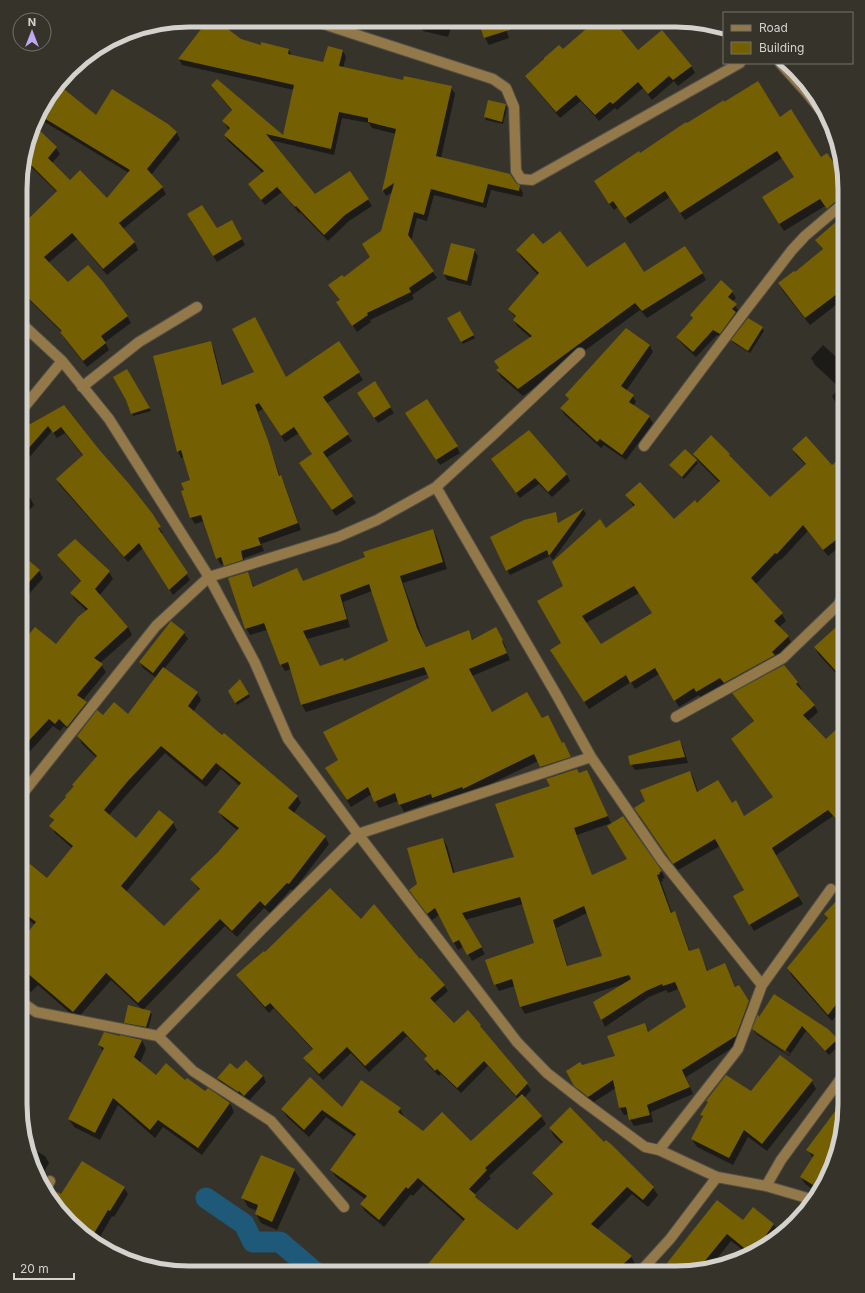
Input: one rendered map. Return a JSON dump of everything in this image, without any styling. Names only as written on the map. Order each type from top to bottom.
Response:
[{"type":"street","points":[[332,27],[493,79],[506,88],[514,107],[516,171],[521,179],[532,180],[738,64]]},
{"type":"street","points":[[794,78],[802,88]]},
{"type":"street","points":[[644,446],[792,250],[805,236],[838,208]]},
{"type":"street","points":[[82,386],[139,342],[197,307]]},
{"type":"street","points":[[27,329],[62,361],[109,419],[209,577],[255,663],[288,739],[358,834],[517,1042],[547,1073],[645,1147],[659,1150],[717,1176],[766,1186],[808,1198]]},
{"type":"street","points":[[27,788],[156,626],[209,577],[338,537],[377,520],[436,487],[580,353]]},
{"type":"street","points":[[27,404],[62,361]]},
{"type":"street","points":[[436,487],[591,757],[661,859],[762,984]]},
{"type":"street","points":[[676,717],[783,658],[838,605]]},
{"type":"street","points":[[158,1036],[267,923],[358,834],[591,757]]},
{"type":"street","points":[[659,1150],[738,1049],[762,984],[831,889]]},
{"type":"street","points":[[27,1006],[36,1012],[158,1036],[193,1071],[271,1121],[344,1207]]},
{"type":"street","points":[[766,1186],[781,1160],[838,1083]]},
{"type":"street","points":[[645,1266],[670,1239],[717,1176]]},
{"type":"street","points":[[48,1184],[50,1180]]},
{"type":"building","points":[[203,27],[225,27],[241,39],[261,45],[261,42],[289,49],[288,54],[323,62],[328,46],[343,50],[339,66],[403,80],[404,76],[452,86],[436,156],[510,174],[516,183],[520,185],[519,191],[488,184],[483,203],[431,189],[424,215],[414,212],[408,235],[434,271],[409,288],[411,292],[367,313],[368,315],[352,326],[336,302],[340,300],[328,285],[342,275],[344,277],[370,257],[362,244],[381,231],[394,183],[382,191],[396,129],[368,122],[368,118],[339,112],[331,149],[266,134],[315,194],[350,171],[369,199],[345,215],[324,235],[277,187],[261,200],[248,184],[264,171],[224,135],[230,128],[222,121],[232,110],[211,85],[217,79],[283,135],[294,85],[178,59]]},
{"type":"building","points":[[480,27],[519,27],[484,38]]},
{"type":"building","points":[[588,27],[619,27],[638,50],[662,30],[692,66],[673,80],[669,76],[648,94],[638,82],[613,104],[610,102],[595,115],[576,95],[556,112],[525,76],[559,45],[563,49]]},
{"type":"building","points":[[758,81],[780,117],[791,109],[821,157],[827,153],[836,166],[834,168],[837,173],[838,200],[827,209],[820,199],[779,224],[762,197],[794,177],[777,151],[680,213],[665,191],[625,218],[613,201],[609,204],[594,181],[639,151],[640,153],[686,122],[687,123],[724,100],[724,102]]},
{"type":"building","points":[[63,88],[96,115],[112,89],[168,124],[177,132],[147,169],[163,187],[119,223],[135,242],[103,269],[72,233],[44,257],[68,282],[88,265],[103,282],[128,316],[101,336],[106,343],[83,361],[60,332],[62,331],[27,297],[27,220],[57,191],[29,163],[38,129],[57,147],[48,158],[70,180],[80,170],[107,198],[130,170],[44,118],[54,99]]},
{"type":"building","points":[[488,100],[506,104],[502,122],[484,117]]},
{"type":"building","points":[[202,205],[217,228],[232,220],[242,239],[213,256],[187,214]]},
{"type":"building","points":[[838,217],[838,293],[805,318],[778,283],[794,271],[795,272],[823,249],[815,240],[837,221],[835,219]]},
{"type":"building","points":[[560,231],[587,267],[625,242],[644,272],[685,246],[703,273],[642,311],[635,303],[518,389],[496,370],[499,368],[494,361],[532,336],[513,320],[516,316],[508,309],[539,273],[516,250],[533,233],[543,244]]},
{"type":"building","points":[[451,243],[475,249],[467,281],[443,274]]},
{"type":"building","points":[[721,280],[733,291],[728,297],[737,304],[732,309],[736,312],[720,334],[713,330],[693,352],[676,337],[693,318],[690,315]]},
{"type":"building","points":[[460,311],[474,335],[461,342],[447,318]]},
{"type":"building","points":[[255,317],[286,377],[339,341],[360,372],[323,397],[349,434],[323,452],[353,496],[332,510],[299,463],[312,454],[294,427],[281,436],[259,403],[255,405],[279,476],[281,475],[298,523],[258,538],[261,545],[241,551],[243,560],[224,566],[221,557],[216,559],[201,515],[190,518],[181,491],[184,490],[181,483],[190,480],[181,450],[177,452],[153,356],[211,341],[222,385],[254,372],[232,329]]},
{"type":"building","points":[[748,318],[763,327],[748,351],[731,340]]},
{"type":"building","points":[[626,328],[650,345],[621,386],[634,395],[629,402],[650,416],[622,455],[600,439],[597,442],[560,408],[569,399],[565,395]]},
{"type":"building","points":[[127,369],[150,408],[131,414],[126,400],[113,377]]},
{"type":"building","points":[[375,381],[391,407],[374,418],[357,393]]},
{"type":"building","points":[[427,399],[458,446],[436,460],[405,413]]},
{"type":"building","points":[[64,405],[152,513],[161,527],[158,528],[188,573],[169,590],[139,543],[124,557],[56,479],[83,455],[61,427],[53,433],[48,426],[27,450],[27,426]]},
{"type":"building","points":[[529,430],[567,474],[548,492],[535,478],[516,493],[491,459]]},
{"type":"building","points":[[711,435],[770,497],[806,464],[792,449],[806,436],[832,465],[838,460],[838,538],[823,550],[803,525],[777,554],[775,553],[751,578],[783,613],[774,621],[789,636],[772,652],[775,655],[724,683],[720,678],[696,692],[694,688],[674,701],[655,668],[630,683],[626,675],[584,702],[550,650],[561,643],[537,601],[563,586],[552,562],[600,519],[606,528],[635,505],[625,495],[640,482],[674,519],[695,500],[697,503],[720,481],[693,454]],"holes":[[[634,586],[652,613],[601,644],[582,616]]]},
{"type":"building","points":[[685,449],[697,460],[682,477],[669,465]]},
{"type":"building","points":[[584,508],[549,556],[547,550],[506,571],[490,537],[524,520],[556,512],[558,523]]},
{"type":"building","points":[[433,529],[443,562],[400,576],[417,628],[426,647],[469,630],[472,640],[496,627],[503,640],[502,641],[507,653],[469,669],[492,712],[527,692],[542,718],[548,715],[571,757],[540,767],[534,754],[463,789],[462,787],[432,798],[431,794],[399,805],[395,793],[374,802],[368,787],[347,800],[325,768],[338,760],[323,732],[429,678],[424,667],[301,705],[288,662],[280,665],[264,623],[245,629],[228,578],[248,572],[253,587],[297,568],[303,581],[365,557],[363,552]],"holes":[[[369,584],[388,641],[344,661],[343,658],[320,666],[303,631],[347,619],[340,595]]]},
{"type":"building","points":[[75,539],[110,571],[95,589],[128,627],[94,658],[103,664],[77,695],[87,702],[67,727],[59,719],[55,724],[49,719],[27,743],[27,637],[35,627],[56,644],[78,617],[88,609],[70,593],[81,581],[57,555]]},
{"type":"building","points":[[27,559],[40,570],[27,584]]},
{"type":"building","points":[[171,621],[185,632],[153,673],[139,662]]},
{"type":"building","points":[[838,625],[838,673],[814,647]]},
{"type":"building","points":[[784,665],[798,682],[796,684],[815,705],[803,715],[826,739],[838,728],[838,821],[828,810],[772,848],[799,896],[749,925],[733,896],[744,890],[715,839],[673,864],[634,808],[645,801],[640,790],[690,771],[697,792],[718,780],[732,803],[736,800],[744,816],[773,797],[731,739],[754,721],[732,693]]},
{"type":"building","points":[[163,667],[198,692],[188,706],[222,735],[224,733],[298,796],[288,808],[326,836],[289,884],[287,883],[265,906],[260,901],[232,931],[220,919],[138,1003],[106,973],[73,1012],[27,973],[27,933],[36,922],[27,915],[27,867],[30,864],[47,878],[73,846],[49,826],[54,820],[49,816],[66,797],[65,796],[74,786],[72,785],[97,756],[77,736],[97,710],[103,715],[114,702],[128,714]],"holes":[[[161,746],[202,780],[216,763],[241,783],[218,812],[239,828],[217,853],[190,879],[200,889],[164,926],[121,886],[174,822],[159,810],[136,838],[104,810],[127,782]]]},
{"type":"building","points":[[240,679],[249,694],[235,703],[228,691]]},
{"type":"building","points":[[680,740],[685,757],[630,765],[628,756]]},
{"type":"building","points":[[577,769],[579,773],[587,770],[608,816],[574,828],[592,875],[627,859],[607,826],[623,816],[662,871],[657,875],[671,913],[675,911],[689,951],[699,948],[707,971],[725,963],[735,987],[739,985],[749,1001],[736,1036],[682,1070],[690,1087],[647,1105],[650,1115],[629,1120],[626,1107],[619,1108],[613,1080],[588,1097],[574,1086],[566,1071],[580,1062],[582,1065],[615,1056],[607,1036],[645,1023],[648,1032],[686,1007],[675,982],[663,986],[662,984],[646,991],[601,1020],[593,1002],[631,979],[629,975],[520,1007],[512,979],[494,985],[485,960],[534,943],[520,897],[462,913],[482,947],[467,955],[459,940],[453,943],[435,908],[427,914],[409,890],[417,884],[407,848],[443,838],[453,873],[514,857],[495,804],[550,786],[546,779]],"holes":[[[584,906],[602,956],[567,966],[553,920]]]},
{"type":"building","points":[[330,888],[361,919],[374,904],[420,959],[421,958],[445,985],[430,998],[454,1023],[468,1010],[528,1083],[516,1096],[484,1061],[457,1088],[437,1069],[435,1071],[424,1059],[427,1056],[403,1031],[365,1066],[347,1047],[319,1074],[303,1058],[313,1049],[270,1003],[265,1007],[236,975],[264,951],[265,952]]},
{"type":"building","points":[[838,899],[838,1002],[828,1015],[787,968],[828,918],[824,914]]},
{"type":"building","points":[[774,994],[828,1029],[838,1039],[825,1051],[802,1026],[785,1051],[752,1029],[758,1014],[759,1017]]},
{"type":"building","points":[[128,1005],[151,1011],[146,1027],[124,1023]]},
{"type":"building","points":[[104,1032],[142,1040],[134,1057],[156,1075],[166,1063],[185,1080],[187,1078],[205,1091],[208,1088],[230,1103],[198,1148],[158,1120],[150,1130],[113,1098],[95,1133],[68,1119],[104,1048],[98,1045]]},
{"type":"building","points":[[780,1055],[813,1080],[762,1144],[744,1130],[729,1158],[691,1139],[703,1116],[700,1115],[708,1102],[706,1101],[726,1075],[751,1091]]},
{"type":"building","points":[[246,1060],[263,1076],[244,1096],[239,1091],[238,1092],[217,1078],[230,1063],[237,1069]]},
{"type":"building","points":[[310,1077],[342,1107],[361,1080],[401,1108],[398,1112],[423,1131],[442,1112],[471,1141],[522,1094],[542,1116],[485,1168],[487,1170],[469,1189],[476,1195],[475,1197],[517,1230],[553,1194],[532,1173],[563,1142],[549,1128],[570,1107],[604,1142],[606,1140],[612,1145],[654,1187],[643,1200],[627,1187],[591,1224],[632,1256],[621,1266],[431,1266],[428,1264],[465,1219],[418,1178],[408,1189],[406,1187],[379,1220],[360,1204],[367,1196],[330,1170],[356,1134],[322,1110],[304,1130],[281,1109]]},
{"type":"building","points":[[838,1107],[835,1135],[826,1165],[813,1185],[800,1177],[814,1155],[806,1150]]},
{"type":"building","points":[[261,1155],[295,1169],[272,1222],[255,1214],[258,1205],[241,1198]]},
{"type":"building","points":[[82,1161],[125,1187],[110,1211],[108,1210],[93,1235],[67,1211],[52,1191],[61,1194]]},
{"type":"building","points":[[717,1200],[743,1220],[753,1207],[774,1224],[766,1235],[768,1237],[746,1250],[727,1234],[702,1264],[671,1266],[667,1263]]},
{"type":"waterway","points":[[206,1198],[244,1224],[253,1242],[280,1242],[308,1266]]}]
